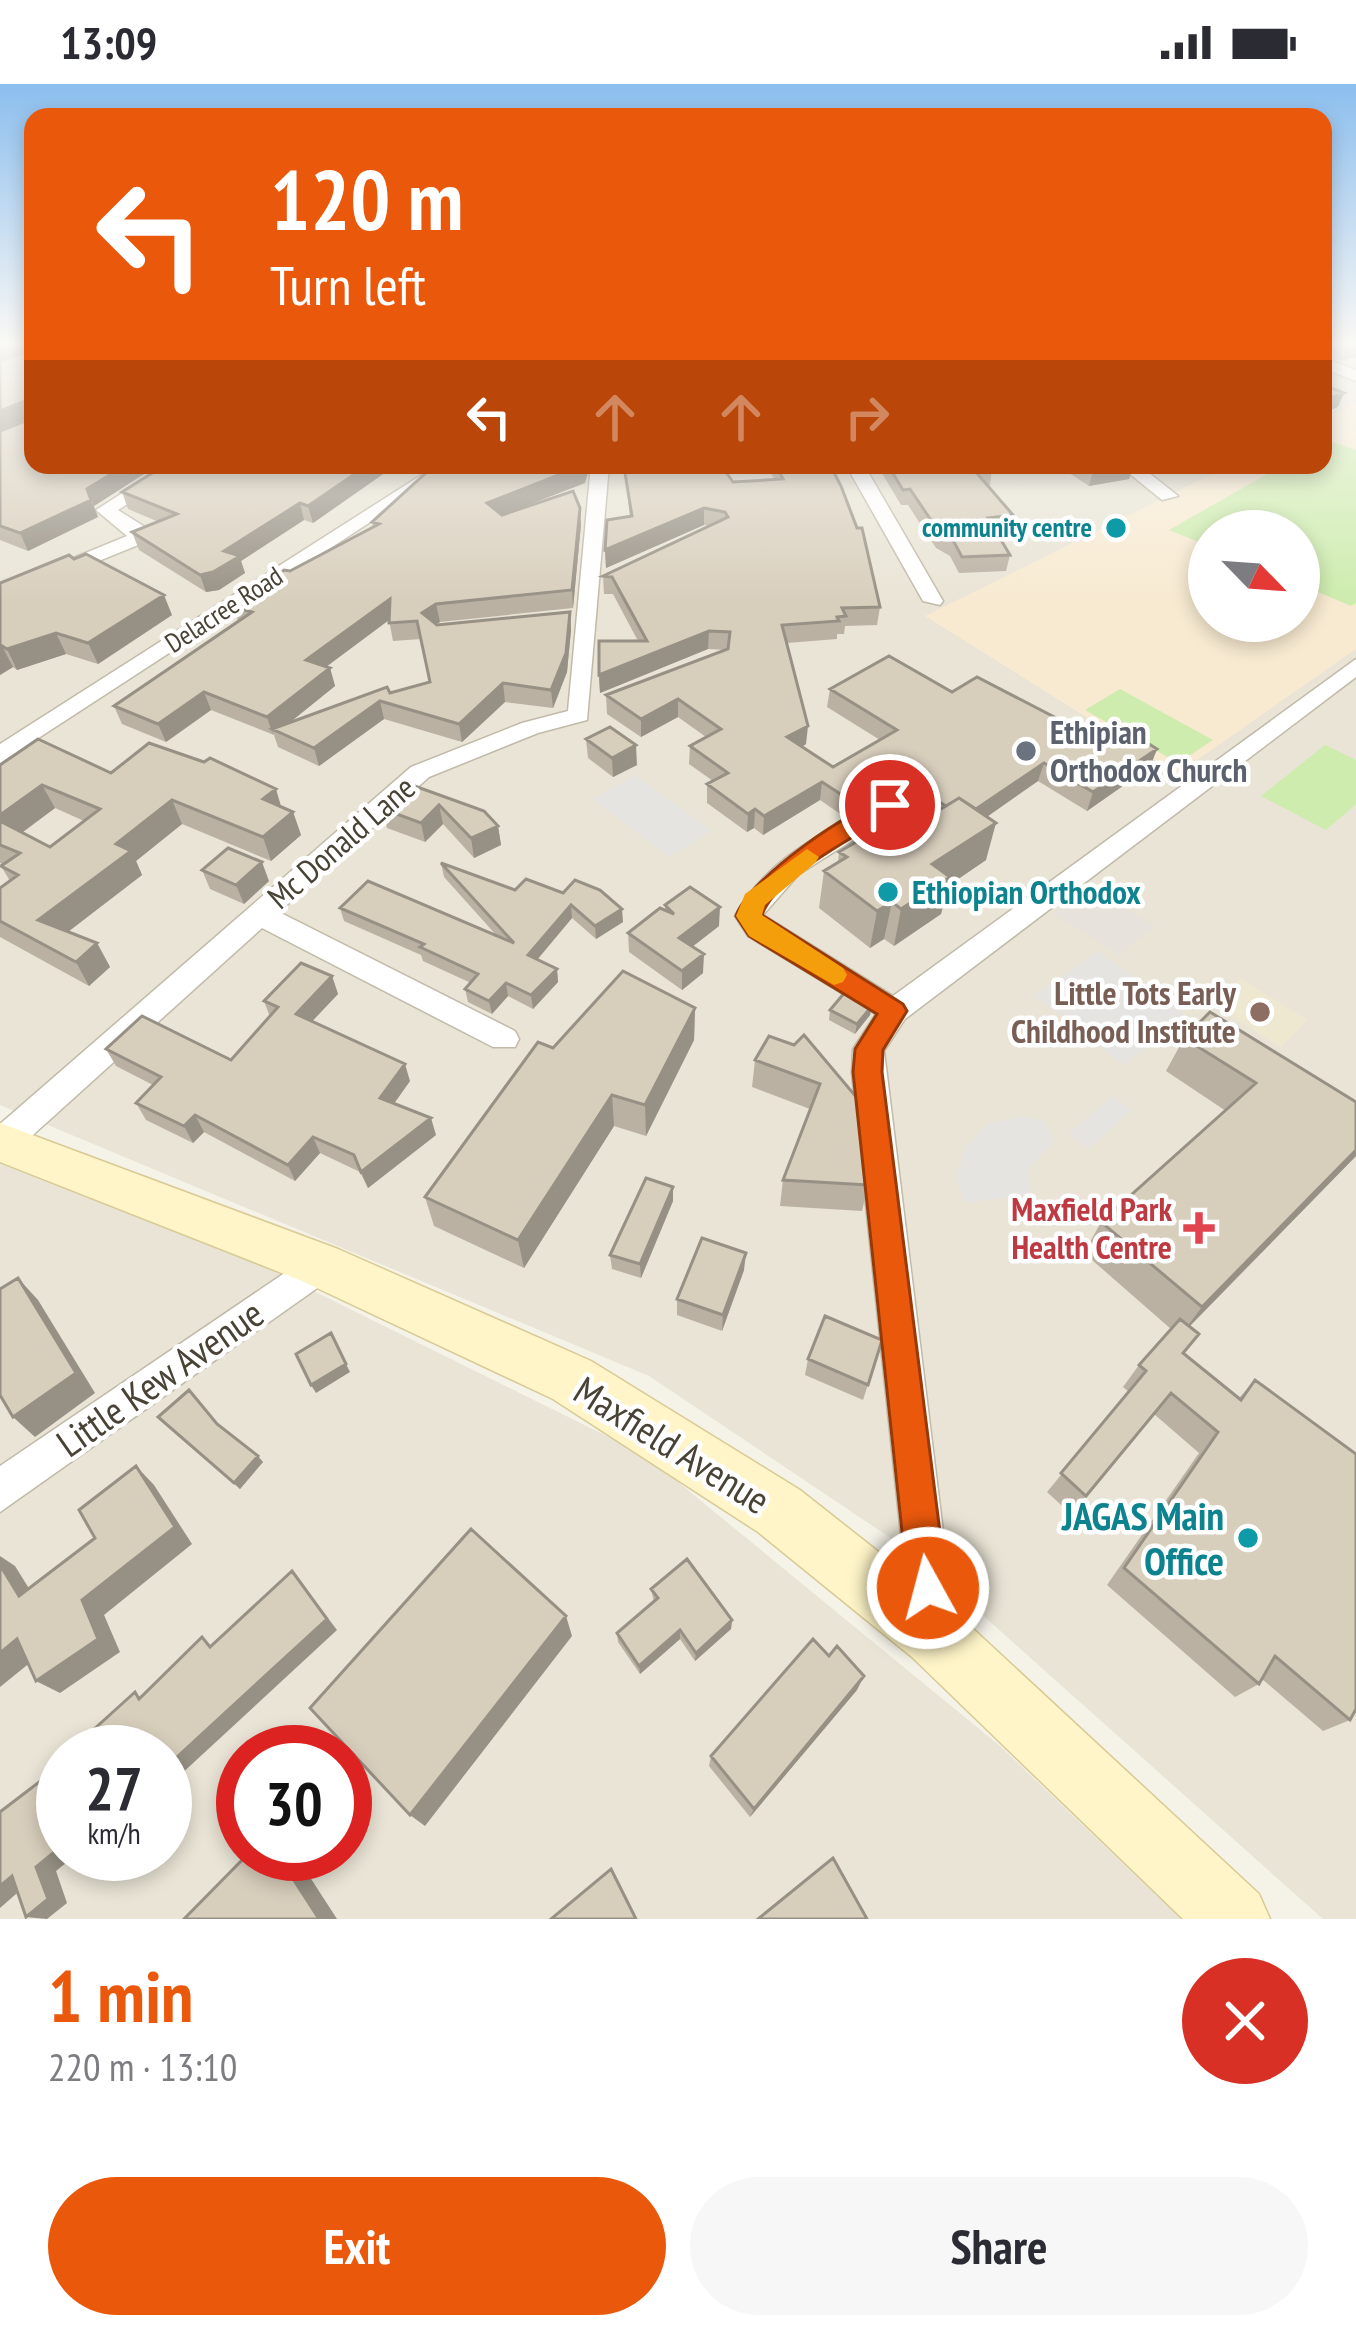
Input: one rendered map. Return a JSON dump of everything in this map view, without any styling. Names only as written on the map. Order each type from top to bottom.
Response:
[{"type":"main road","name":"Maxfield Avenue","points":[[0,1143],[320,1265],[572,1380],[779,1511],[934,1635],[1234,1919]]},
{"type":"street","points":[[0,595],[136,539],[139,531],[105,510],[164,474]]},
{"type":"street","name":"Delacree Road","points":[[0,755],[435,474]]},
{"type":"street","points":[[859,474],[933,602]]},
{"type":"street","points":[[1140,474],[1169,496]]},
{"type":"street","name":"Mc Donald Lane","points":[[0,1143],[420,772],[530,728],[589,711],[578,618],[602,583],[598,483]]},
{"type":"street","points":[[934,1635],[869,1049],[894,1011],[1356,666]]},
{"type":"street","points":[[890,805],[790,867],[754,900],[749,916],[758,929],[894,1011]]},
{"type":"street","points":[[259,914],[504,1039]]},
{"type":"street","name":"Little Kew Avenue","points":[[0,1491],[320,1265]]},
{"type":"shaded area","points":[[0,432],[24,432],[24,474],[1332,474],[1332,432],[1356,432],[1356,1919],[1323,1919],[913,1553],[649,1376],[0,1105]]},
{"type":"shaded area","name":"community centre","points":[[1332,432],[1356,432],[1356,649],[1177,774],[925,616],[1212,474],[1332,474]]},
{"type":"shaded area","points":[[635,775],[712,831],[669,857],[592,799]]},
{"type":"shaded area","points":[[1090,885],[1155,926],[1119,956],[1053,913]]},
{"type":"shaded area","points":[[1098,951],[1188,1017],[1123,1065],[1034,995]]},
{"type":"shaded area","name":"Little Tots Early Childhood Institute","points":[[1241,979],[1307,1020],[1280,1047],[1213,1004]]},
{"type":"shaded area","points":[[1112,1096],[1132,1110],[1088,1149],[1068,1134]]},
{"type":"shaded area","points":[[1024,1116],[1044,1121],[1055,1142],[1028,1168],[1031,1194],[965,1203],[956,1176],[966,1147],[989,1123]]},
{"type":"shaded area","points":[[0,1136],[645,1455],[1000,1746],[1181,1919],[0,1919]]},
{"type":"green space","points":[[1332,442],[1356,450],[1356,603],[1351,606],[1320,593],[1320,510],[1204,510],[1267,474],[1332,474]]},
{"type":"green space","points":[[1188,519],[1188,538],[1169,530]]},
{"type":"green space","points":[[1120,689],[1213,740],[1178,763],[1085,710]]},
{"type":"green space","points":[[1325,745],[1356,760],[1356,804],[1326,830],[1261,796]]},
{"type":"building","points":[[0,432],[24,432],[24,474],[111,474],[87,489],[91,500],[20,533],[0,526]]},
{"type":"building","points":[[151,474],[355,474],[308,506],[300,503],[224,551],[240,556],[200,575],[132,532],[177,514],[122,492]]},
{"type":"building","points":[[425,474],[561,474],[487,503],[502,515],[573,491],[580,508],[572,590],[436,604],[422,613],[437,625],[570,612],[566,653],[551,690],[503,683],[459,724],[380,701],[314,748],[272,729],[387,687],[390,693],[430,682],[417,621],[389,623],[390,599],[306,660],[330,668],[267,717],[204,692],[158,724],[114,706],[252,612],[234,607],[284,570],[379,524],[372,522]]},
{"type":"building","points":[[625,474],[727,474],[733,482],[783,479],[780,474],[835,474],[857,528],[862,528],[880,607],[842,608],[846,616],[837,617],[839,621],[782,625],[808,726],[787,737],[833,767],[897,730],[830,689],[889,656],[952,692],[977,677],[1095,738],[1119,725],[1157,749],[1093,792],[1044,763],[976,809],[959,798],[946,806],[884,769],[842,795],[822,782],[764,816],[755,809],[748,814],[707,784],[728,773],[690,746],[721,729],[678,699],[641,719],[606,695],[728,649],[730,632],[709,631],[599,675],[599,641],[647,641],[612,577],[603,576],[728,517],[725,512],[704,508],[605,550],[607,520],[632,516]]},
{"type":"building","points":[[893,474],[978,474],[1013,515],[988,518],[1010,555],[962,557],[910,489],[903,490]]},
{"type":"building","points":[[86,554],[164,595],[88,643],[56,633],[0,648],[0,583],[69,555],[74,559]]},
{"type":"building","points":[[610,727],[636,745],[612,758],[586,739]]},
{"type":"building","points":[[38,739],[111,773],[149,743],[204,762],[210,758],[276,789],[263,799],[293,812],[263,837],[172,800],[116,844],[131,851],[38,920],[97,943],[76,962],[0,921],[0,888],[18,875],[1,866],[20,853],[0,845],[0,821],[50,847],[100,809],[42,785],[0,815],[0,765]]},
{"type":"building","points":[[409,784],[484,811],[498,826],[471,838],[439,805],[421,823],[383,809]]},
{"type":"building","points":[[959,798],[996,823],[932,864],[950,877],[901,909],[892,902],[877,911],[824,871],[847,857],[839,852],[871,833],[885,843]]},
{"type":"building","points":[[228,848],[262,862],[236,885],[202,870]]},
{"type":"building","points":[[441,863],[515,890],[526,879],[563,893],[575,880],[600,890],[622,909],[595,926],[571,905],[528,955],[557,969],[531,995],[506,983],[489,1001],[465,989],[478,974],[420,947],[424,944],[340,908],[368,881],[514,943]]},
{"type":"building","points":[[690,887],[720,907],[679,938],[704,954],[682,971],[628,933],[660,908],[674,914],[665,905]]},
{"type":"building","points":[[301,963],[332,976],[296,1014],[405,1064],[380,1098],[431,1118],[361,1172],[354,1155],[313,1137],[288,1165],[195,1115],[184,1126],[136,1103],[161,1077],[106,1049],[142,1016],[231,1060],[278,1007],[264,1001]]},
{"type":"building","points":[[623,971],[695,1008],[645,1105],[612,1095],[518,1240],[425,1197],[538,1042],[553,1048]]},
{"type":"building","points":[[846,991],[872,1006],[857,1024],[830,1010]]},
{"type":"building","points":[[1210,1012],[1356,1102],[1356,1150],[1202,1307],[1101,1222],[1256,1083],[1184,1038]]},
{"type":"building","points":[[804,1035],[858,1099],[868,1185],[783,1180],[820,1084],[755,1060],[769,1036],[794,1045]]},
{"type":"building","points":[[646,1178],[673,1187],[640,1264],[610,1255]]},
{"type":"building","points":[[702,1238],[746,1253],[723,1315],[677,1299]]},
{"type":"building","points":[[18,1278],[76,1373],[13,1417],[0,1395],[0,1289]]},
{"type":"building","points":[[825,1316],[882,1340],[868,1385],[808,1359]]},
{"type":"building","name":"JAGAS Main Office","points":[[1180,1319],[1199,1334],[1183,1353],[1241,1400],[1255,1380],[1356,1454],[1356,1709],[1350,1720],[1275,1656],[1259,1684],[1124,1568],[1218,1432],[1171,1393],[1086,1496],[1061,1473],[1146,1371],[1139,1365]]},
{"type":"building","points":[[331,1333],[346,1364],[311,1385],[296,1354]]},
{"type":"building","points":[[189,1390],[217,1424],[258,1456],[234,1483],[158,1417]]},
{"type":"building","points":[[136,1466],[175,1527],[82,1600],[98,1639],[36,1681],[17,1639],[0,1653],[0,1565],[19,1596],[95,1538],[79,1510]]},
{"type":"building","points":[[471,1529],[566,1616],[410,1815],[372,1774],[372,1725],[326,1725],[310,1708]]},
{"type":"building","points":[[687,1559],[732,1620],[696,1653],[680,1630],[639,1666],[617,1633],[658,1598],[651,1589]]},
{"type":"building","points":[[292,1571],[327,1619],[192,1743],[192,1725],[99,1725],[135,1692],[139,1699],[202,1637],[210,1647]]},
{"type":"building","points":[[813,1639],[829,1656],[837,1646],[864,1676],[754,1809],[711,1756]]},
{"type":"building","points":[[36,1784],[36,1881],[41,1881],[48,1899],[26,1917],[12,1876],[0,1886],[0,1812]]},
{"type":"building","points":[[833,1858],[867,1919],[758,1919]]},
{"type":"building","points":[[611,1869],[636,1919],[551,1919]]},
{"type":"building","points":[[221,1881],[294,1881],[319,1919],[184,1919]]},
{"type":"slow traffic","points":[[807,857],[754,900],[749,916],[758,929],[834,975]]},
{"type":"place","name":"community centre","points":[[1116,528]]},
{"type":"place","name":"Ethipian Orthodox Church","points":[[1026,751]]},
{"type":"place","name":"Ethiopian Orthodox","points":[[888,892]]},
{"type":"place","name":"Little Tots Early Childhood Institute","points":[[1260,1012]]},
{"type":"place","name":"Maxfield Park Health Centre","points":[[1199,1228]]},
{"type":"place","name":"JAGAS Main Office","points":[[1248,1538]]},
{"type":"route","points":[[890,805],[790,867],[754,900],[749,916],[758,929],[894,1011],[878,1028],[869,1049],[868,1072],[928,1588]]}]
